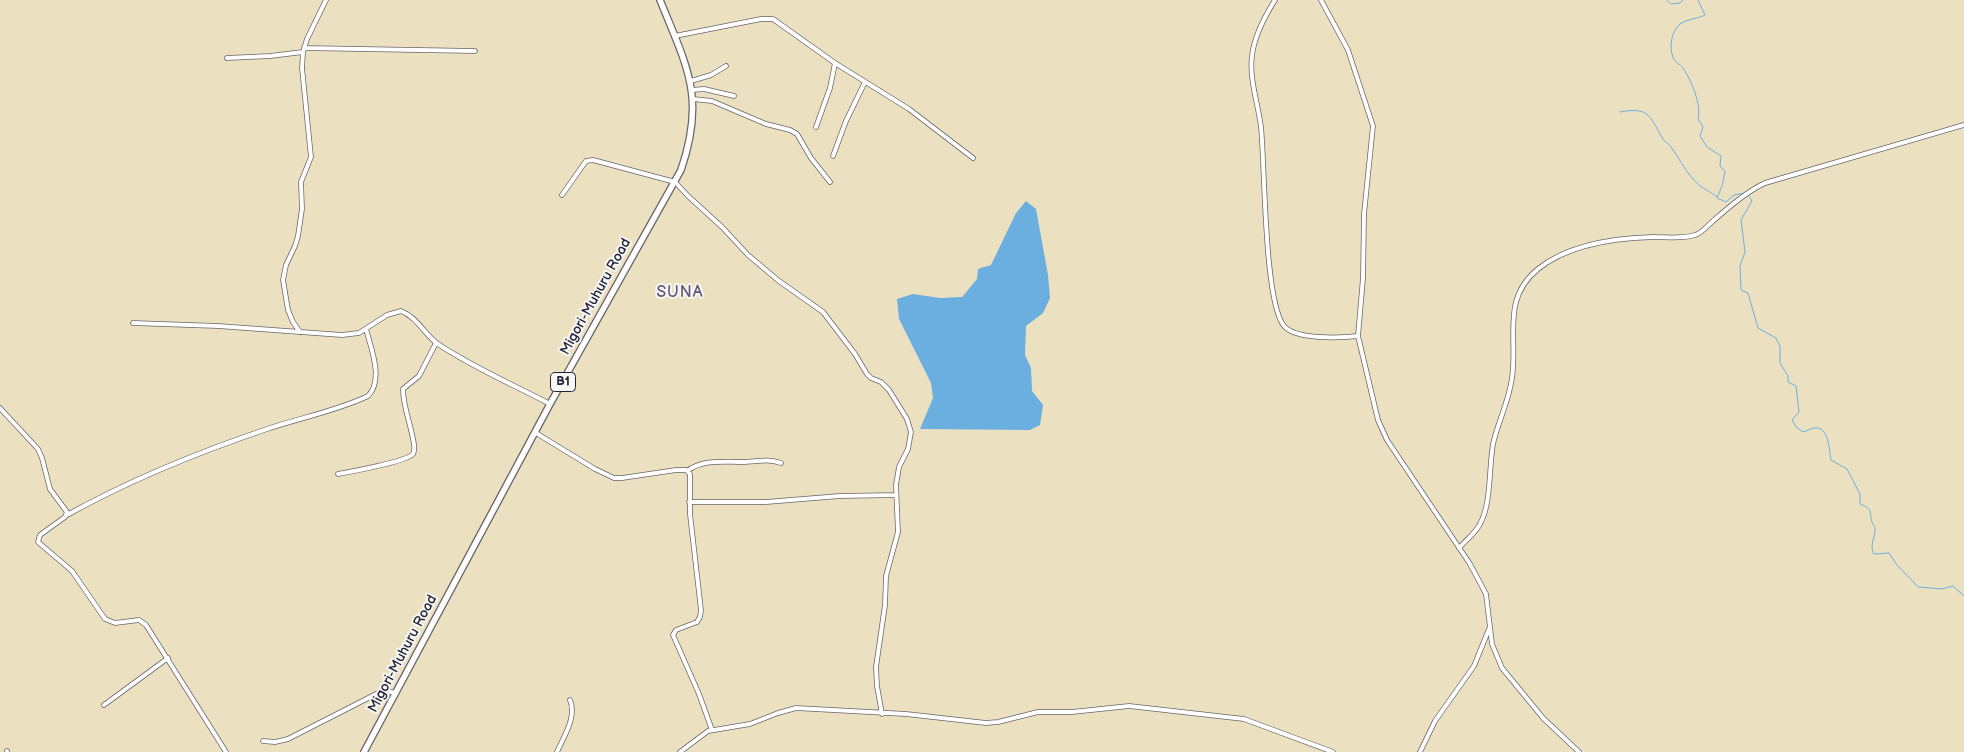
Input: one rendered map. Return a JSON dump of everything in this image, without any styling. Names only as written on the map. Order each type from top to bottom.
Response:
[{"type":"highway","name":"Migori-Muhuru Road","points":[[364,752],[550,404],[675,182],[683,163],[691,136],[693,99],[691,81],[660,0]]},
{"type":"street","points":[[300,332],[288,310],[282,280],[298,236],[302,209],[302,182],[311,157],[302,68],[303,50],[326,0]]},
{"type":"street","points":[[1275,0],[1256,37],[1251,65],[1261,128],[1270,270],[1276,302],[1280,318],[1289,330],[1314,336],[1358,336]]},
{"type":"street","points":[[1321,0],[1348,50],[1373,126],[1364,214],[1364,278],[1358,336],[1360,351],[1382,431],[1459,548],[1486,594],[1495,653],[1502,668],[1544,718],[1579,752]]},
{"type":"street","points":[[675,36],[760,19],[772,20],[909,109],[973,158]]},
{"type":"street","points":[[227,58],[270,56],[303,50],[475,51]]},
{"type":"street","points":[[816,127],[830,88],[835,62]]},
{"type":"street","points":[[691,81],[711,75],[726,66]]},
{"type":"street","points":[[833,156],[846,121],[865,82]]},
{"type":"street","points":[[692,90],[710,90],[734,96]]},
{"type":"street","points":[[693,99],[712,101],[766,124],[790,130],[797,134],[811,158],[830,182]]},
{"type":"street","points":[[1459,548],[1478,529],[1484,516],[1494,442],[1512,381],[1514,302],[1521,288],[1539,268],[1549,261],[1574,251],[1608,241],[1626,238],[1694,236],[1754,189],[1765,183],[1964,125]]},
{"type":"street","points":[[562,195],[586,161],[593,160],[675,182],[752,259],[823,312],[855,354],[867,374],[881,382],[889,390],[906,418],[911,432],[908,449],[898,474],[896,496],[898,532],[886,576],[885,605],[876,667],[882,714]]},
{"type":"street","points":[[133,323],[342,335],[360,333],[387,315],[401,311],[412,318],[436,342],[550,404]]},
{"type":"street","points":[[226,752],[168,658],[143,622],[130,620],[115,623],[105,619],[95,608],[72,572],[38,542],[40,535],[67,515],[107,493],[261,431],[368,396],[374,389],[375,384],[374,364],[366,329]]},
{"type":"street","points":[[338,474],[404,460],[412,455],[414,451],[413,439],[403,389],[419,376],[436,342]]},
{"type":"street","points":[[0,408],[38,449],[50,489],[67,515]]},
{"type":"street","points":[[536,433],[595,469],[614,478],[642,476],[676,470],[687,471],[699,464],[723,461],[768,460],[782,463]]},
{"type":"street","points":[[687,471],[690,478],[689,502],[692,539],[700,591],[701,615],[697,622],[676,630],[673,634],[699,694],[712,730]]},
{"type":"street","points":[[689,502],[762,502],[840,496],[896,496]]},
{"type":"street","points":[[1420,752],[1434,721],[1474,666],[1490,626]]},
{"type":"street","points":[[104,704],[168,658]]},
{"type":"street","points":[[263,741],[275,742],[288,739],[380,692],[396,693]]},
{"type":"street","points":[[557,752],[572,713],[573,707],[570,700]]},
{"type":"street","points":[[680,752],[712,730],[750,724],[796,708],[924,715],[986,723],[998,722],[1038,712],[1072,712],[1129,706],[1244,719],[1333,752]]},
{"type":"water","points":[[1026,201],[1036,209],[1048,275],[1050,298],[1043,313],[1026,326],[1025,355],[1031,368],[1032,391],[1043,405],[1040,425],[1030,430],[920,429],[933,398],[931,383],[899,319],[897,299],[913,294],[940,298],[962,297],[977,279],[978,269],[991,265],[1016,213]]},
{"type":"waterway","points":[[1667,0],[1671,4],[1680,3],[1683,0]]},
{"type":"waterway","points":[[1698,0],[1705,15],[1683,22],[1677,27],[1671,44],[1672,53],[1675,60],[1686,73],[1695,93],[1699,113],[1698,119],[1703,127],[1700,136],[1707,147],[1721,156],[1720,166],[1725,172],[1717,198],[1726,202],[1734,195],[1745,193]]},
{"type":"waterway","points":[[1620,112],[1638,111],[1648,115],[1690,175],[1699,185],[1717,197]]},
{"type":"waterway","points":[[1748,195],[1752,201],[1741,220],[1745,252],[1740,266],[1741,290],[1748,293],[1758,328],[1776,338],[1780,346],[1780,363],[1788,376],[1788,382],[1796,386],[1799,412],[1792,420],[1796,427],[1803,432],[1814,428],[1819,428],[1823,431],[1829,445],[1831,460],[1847,469],[1860,494],[1860,504],[1867,507],[1870,511],[1875,527],[1872,545],[1874,554],[1889,553],[1897,565],[1918,587],[1942,589],[1953,586],[1964,596]]},
{"type":"district","name":"SUNA","points":[[680,293]]}]
